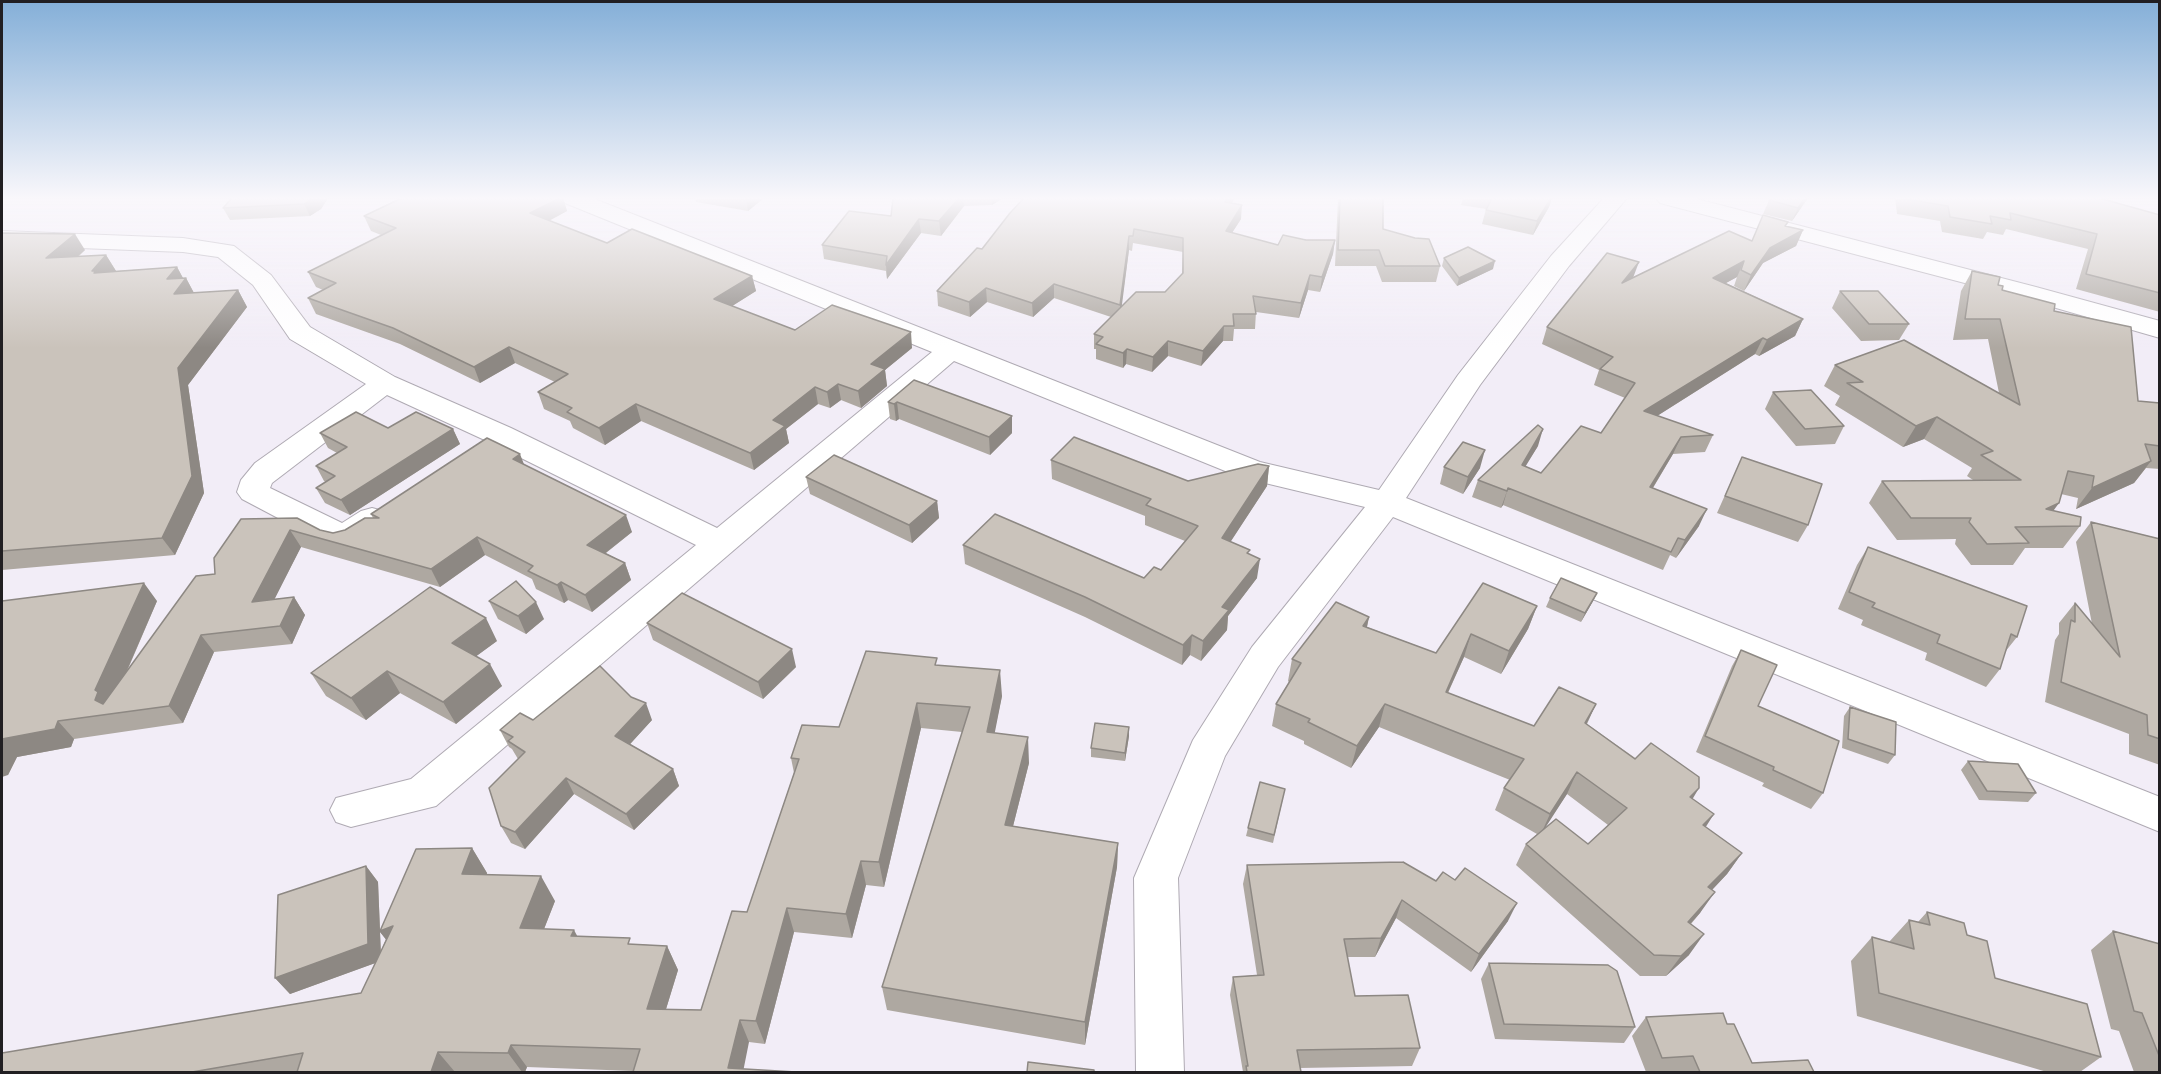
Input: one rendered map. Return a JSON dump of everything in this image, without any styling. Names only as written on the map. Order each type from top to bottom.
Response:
[{"type":"street","points":[[205,248],[225,251],[261,280],[300,333],[385,383],[500,435],[722,544]]},
{"type":"street","points":[[699,248],[1251,470],[1387,502],[2160,815]]},
{"type":"street","points":[[1160,1072],[1156,878],[1207,751],[1265,657],[1387,502],[1468,381],[1571,248]]},
{"type":"street","points":[[1860,248],[2160,330]]},
{"type":"street","points":[[351,810],[422,794],[952,349]]},
{"type":"street","points":[[385,383],[266,470],[257,480],[252,492],[343,538],[394,505]]},
{"type":"street","points":[[471,454],[500,435]]},
{"type":"building","points":[[2,248],[58,248],[46,258],[106,255],[92,271],[96,271],[94,273],[177,267],[167,279],[186,278],[174,294],[238,290],[178,368],[192,476],[162,538],[2,551]]},
{"type":"building","points":[[356,248],[681,248],[752,276],[714,299],[795,330],[832,305],[911,332],[871,364],[885,369],[858,391],[838,384],[827,392],[815,387],[773,420],[785,426],[750,453],[636,404],[599,428],[567,412],[572,408],[538,392],[568,374],[509,347],[474,367],[393,328],[308,298],[336,283],[308,272]]},
{"type":"building","points":[[840,248],[898,248],[886,265],[887,256]]},
{"type":"building","points":[[977,248],[1127,248],[1120,305],[1054,284],[1032,303],[986,288],[969,302],[937,291]]},
{"type":"building","points":[[1183,248],[1332,248],[1322,277],[1310,275],[1301,303],[1253,296],[1256,314],[1233,314],[1234,326],[1224,326],[1203,351],[1168,341],[1153,357],[1127,349],[1123,353],[1096,344],[1103,337],[1094,334],[1136,292],[1165,292],[1183,273]]},
{"type":"building","points":[[1338,248],[1433,248],[1440,266],[1385,266],[1379,250],[1338,250]]},
{"type":"building","points":[[1470,248],[1495,261],[1459,278],[1444,258]]},
{"type":"building","points":[[1694,248],[1770,248],[1751,275],[1741,270],[1744,261],[1713,278],[1803,319],[1767,340],[1763,338],[1644,411],[1713,435],[1681,437],[1650,487],[1707,509],[1685,540],[1678,538],[1671,552],[1508,488],[1507,491],[1478,480],[1538,425],[1543,429],[1522,465],[1541,473],[1581,426],[1601,433],[1635,383],[1600,369],[1613,357],[1547,327],[1607,253],[1639,262],[1622,283]]},
{"type":"building","points":[[2093,248],[2160,248],[2160,293],[2086,274]]},
{"type":"building","points":[[1972,271],[2000,277],[1998,285],[2003,286],[2002,290],[2055,304],[2054,311],[2131,327],[2138,401],[2160,403],[2160,446],[2145,444],[2151,461],[2092,488],[2094,476],[2068,471],[2059,503],[2046,509],[2081,517],[2080,526],[2015,527],[2029,543],[1987,544],[1969,522],[1971,518],[1911,518],[1882,481],[2021,480],[1981,455],[1993,451],[1937,417],[1916,426],[1847,383],[1863,382],[1835,365],[1904,340],[2020,405],[2000,319],[1965,319]]},
{"type":"building","points":[[1840,291],[1878,291],[1909,324],[1869,324]]},
{"type":"building","points":[[914,380],[1012,416],[989,437],[897,402],[894,404],[888,402]]},
{"type":"building","points":[[1811,390],[1844,426],[1805,429],[1773,392]]},
{"type":"building","points":[[356,412],[388,428],[416,412],[453,429],[341,500],[316,488],[335,476],[316,466],[347,447],[320,433]]},
{"type":"building","points":[[1074,437],[1188,481],[1258,464],[1269,466],[1222,538],[1250,550],[1247,553],[1260,559],[1222,607],[1229,610],[1203,641],[1192,635],[1183,645],[1085,597],[963,545],[995,514],[1144,578],[1154,567],[1161,570],[1198,526],[1146,505],[1151,499],[1051,460]]},
{"type":"building","points":[[487,438],[520,454],[513,459],[626,515],[587,545],[625,563],[585,595],[561,582],[557,585],[528,571],[533,566],[477,537],[431,569],[290,530],[252,602],[294,597],[280,626],[201,635],[169,706],[58,721],[55,729],[2,739],[2,601],[144,583],[95,690],[98,692],[95,700],[103,704],[196,576],[215,574],[214,558],[241,519],[297,518],[320,530],[333,533],[345,530],[365,518],[379,518],[371,514]]},
{"type":"building","points":[[1463,442],[1485,450],[1468,477],[1444,467]]},
{"type":"building","points":[[834,455],[937,501],[909,525],[806,477]]},
{"type":"building","points":[[1742,457],[1822,484],[1808,525],[1725,496]]},
{"type":"building","points":[[2091,522],[2160,539],[2160,739],[2148,735],[2147,715],[2061,682],[2071,620],[2075,622],[2075,603],[2120,657]]},
{"type":"building","points":[[1868,547],[2027,606],[2017,637],[2011,634],[2000,669],[1937,643],[1940,635],[1872,607],[1875,603],[1849,592]]},
{"type":"building","points":[[1561,578],[1597,593],[1585,613],[1550,598]]},
{"type":"building","points":[[516,581],[536,602],[518,616],[489,601]]},
{"type":"building","points":[[1483,583],[1537,606],[1509,651],[1471,634],[1446,692],[1534,726],[1559,687],[1596,704],[1585,723],[1635,759],[1651,743],[1699,777],[1699,788],[1690,797],[1714,814],[1703,825],[1742,853],[1708,887],[1715,892],[1688,922],[1704,934],[1681,956],[1654,955],[1526,844],[1556,819],[1588,844],[1627,808],[1577,772],[1550,814],[1504,788],[1524,759],[1385,704],[1357,746],[1308,722],[1310,719],[1276,704],[1301,663],[1292,659],[1336,602],[1369,617],[1363,626],[1436,653]]},
{"type":"building","points":[[430,587],[486,618],[452,643],[490,664],[443,702],[387,671],[351,698],[311,673]]},
{"type":"building","points":[[682,593],[792,649],[758,682],[647,623]]},
{"type":"building","points":[[1741,650],[1777,665],[1758,706],[1839,741],[1823,793],[1773,770],[1774,767],[1705,736]]},
{"type":"building","points":[[866,651],[937,658],[935,665],[1000,670],[987,732],[1028,737],[1005,825],[1118,843],[1085,1022],[882,987],[970,707],[917,703],[879,862],[861,861],[846,914],[787,908],[756,1021],[740,1020],[728,1068],[796,1072],[633,1072],[640,1049],[511,1045],[508,1053],[438,1052],[431,1072],[297,1072],[303,1053],[192,1072],[2,1072],[2,1053],[361,993],[393,926],[380,931],[416,849],[472,848],[462,874],[541,876],[520,928],[574,930],[571,936],[630,938],[628,944],[667,946],[647,1009],[701,1010],[732,911],[747,912],[799,759],[791,758],[802,725],[839,727]]},
{"type":"building","points":[[600,666],[631,697],[646,703],[615,736],[673,769],[626,814],[566,778],[515,832],[501,826],[489,788],[525,752],[508,741],[513,737],[500,730],[520,713],[533,720]]},
{"type":"building","points":[[1850,707],[1896,722],[1895,755],[1848,739]]},
{"type":"building","points":[[1095,723],[1129,727],[1125,753],[1091,748]]},
{"type":"building","points":[[1968,761],[2018,764],[2036,793],[1987,791]]},
{"type":"building","points":[[1260,782],[1285,789],[1274,835],[1248,828]]},
{"type":"building","points":[[1403,862],[1436,881],[1443,872],[1455,880],[1465,868],[1517,903],[1479,954],[1402,900],[1381,938],[1344,939],[1355,996],[1408,995],[1420,1048],[1297,1050],[1301,1072],[1247,1072],[1246,1066],[1248,1066],[1233,977],[1264,975],[1247,865]]},
{"type":"building","points":[[366,866],[368,944],[275,978],[278,895]]},
{"type":"building","points":[[1927,912],[1964,923],[1967,935],[1987,941],[1995,978],[2087,1004],[2101,1057],[1879,993],[1872,937],[1914,949],[1909,920],[1930,925]]},
{"type":"building","points":[[2113,931],[2160,944],[2160,1058],[2142,1013],[2134,1011]]},
{"type":"building","points":[[1489,963],[1608,965],[1617,971],[1635,1027],[1504,1024]]},
{"type":"building","points":[[1723,1013],[1727,1024],[1734,1024],[1752,1063],[1808,1060],[1814,1072],[1700,1072],[1693,1056],[1662,1058],[1646,1017]]},
{"type":"building","points":[[1028,1062],[1094,1070],[1094,1072],[1027,1072]]}]
